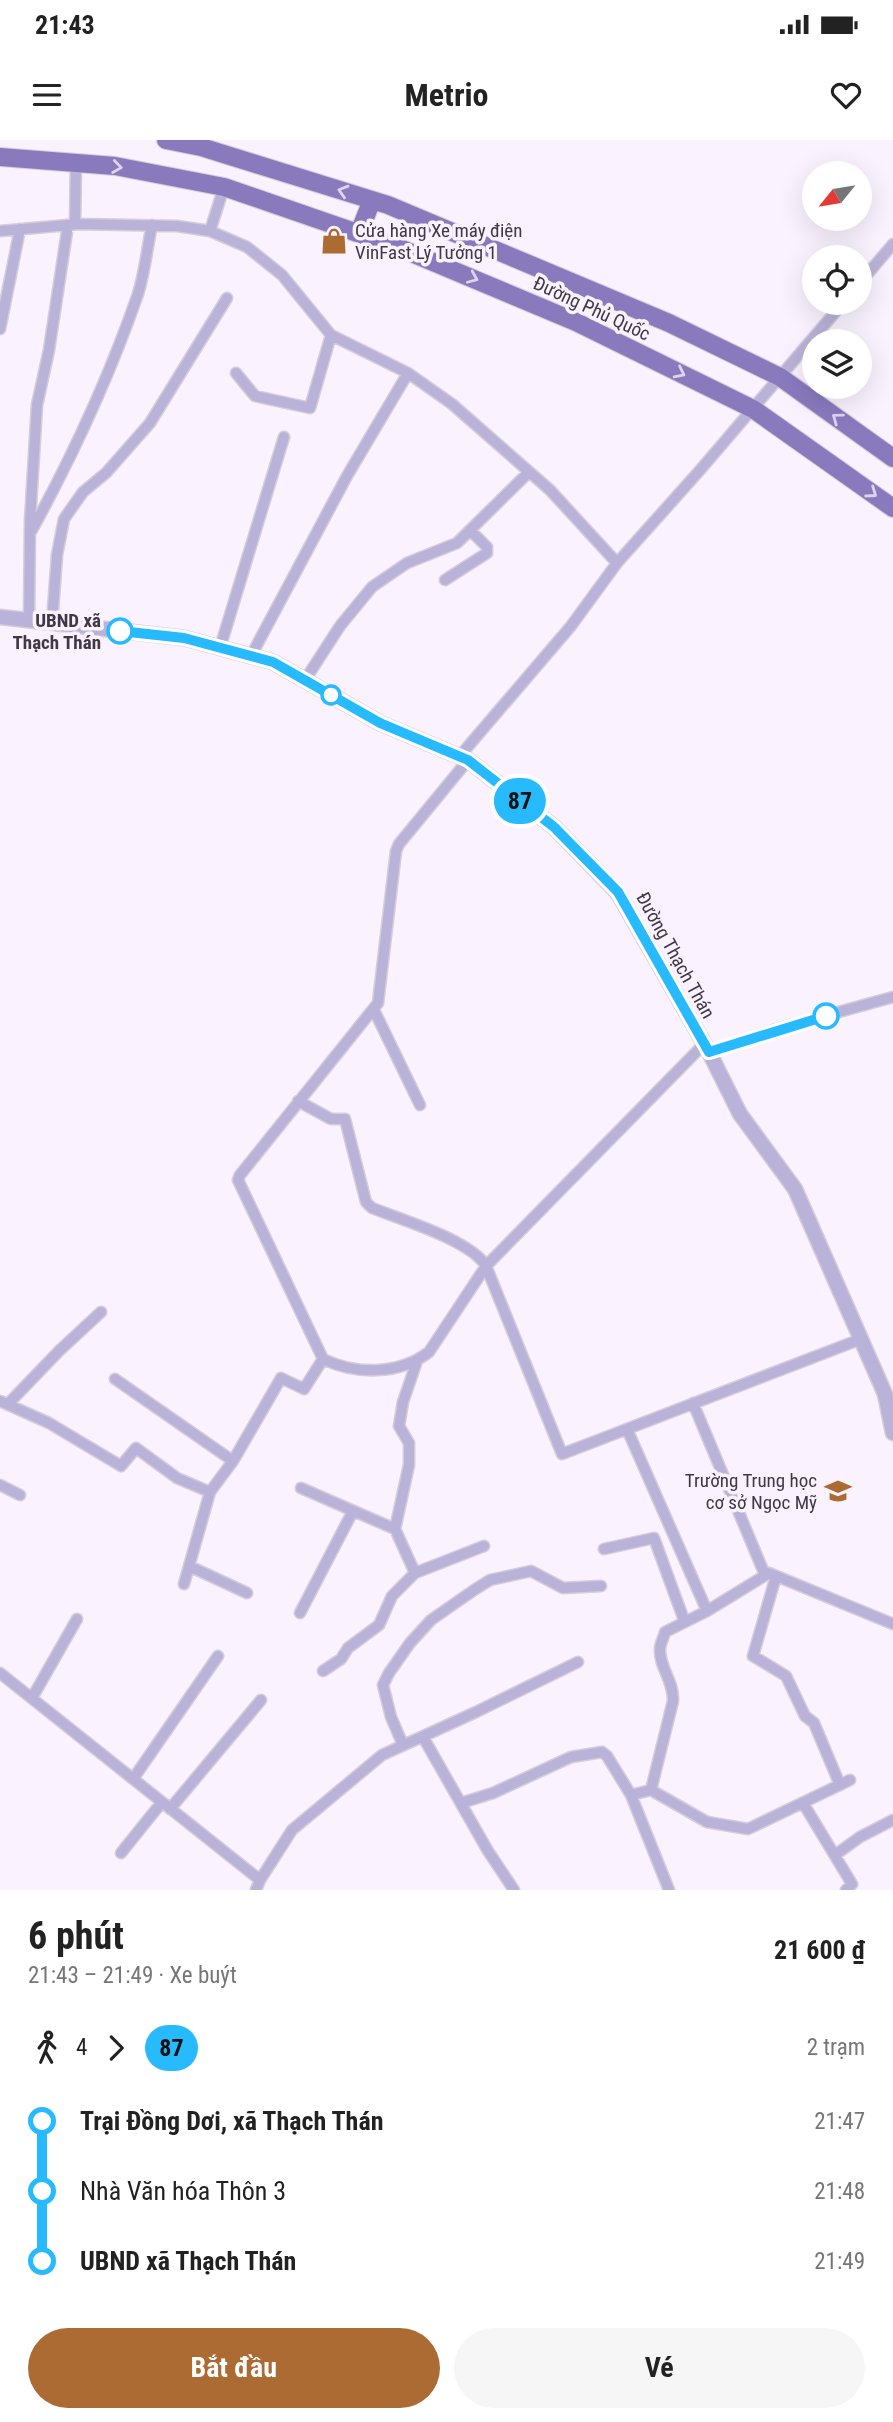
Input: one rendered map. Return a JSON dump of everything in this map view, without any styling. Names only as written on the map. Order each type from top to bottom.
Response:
[{"type":"main road","name":"Đường Phủ Quốc","points":[[166,140],[201,147],[372,200],[669,323],[780,377],[893,458]]},
{"type":"main road","name":"Đường Phủ Quốc","points":[[0,157],[115,166],[224,187],[395,246],[576,322],[752,409],[893,508]]},
{"type":"main road","points":[[359,233],[372,200]]},
{"type":"street","points":[[29,621],[30,533],[37,405],[71,225],[76,163]]},
{"type":"street","points":[[210,231],[224,187]]},
{"type":"street","points":[[0,231],[71,225],[152,225],[210,231],[247,247],[282,275],[331,335],[408,373],[452,404],[550,490],[617,563]]},
{"type":"street","points":[[30,533],[75,444],[139,292],[152,225]]},
{"type":"street","points":[[0,329],[20,229]]},
{"type":"street","points":[[872,269],[893,244]]},
{"type":"street","points":[[51,623],[57,555],[64,519],[83,492],[106,472],[150,424],[227,298]]},
{"type":"street","points":[[833,315],[617,563],[571,626],[464,758],[399,844],[396,851],[381,993],[374,1010],[298,1101],[238,1180],[323,1359],[338,1366],[363,1370],[389,1369],[416,1362],[429,1352],[486,1266],[706,1048],[893,997]]},
{"type":"street","points":[[236,373],[256,396],[310,408],[331,335]]},
{"type":"street","points":[[251,656],[347,476],[408,373]]},
{"type":"street","points":[[220,648],[284,437]]},
{"type":"street","points":[[305,680],[340,626],[372,587],[407,563],[457,543],[529,472]]},
{"type":"street","points":[[445,580],[487,553],[487,547],[471,531]]},
{"type":"street","name":"Đường Thạch Thán","points":[[0,617],[184,638],[273,662],[380,723],[464,758],[554,827],[618,892],[740,1114],[795,1189],[884,1394],[893,1433]]},
{"type":"street","points":[[374,1010],[420,1105]]},
{"type":"street","points":[[298,1101],[331,1119],[345,1119],[366,1202],[372,1208],[474,1251],[486,1266],[562,1454],[861,1339]]},
{"type":"street","points":[[101,1312],[4,1403],[49,1423],[121,1466],[136,1448],[177,1478],[210,1492]]},
{"type":"street","points":[[184,1584],[210,1492],[233,1461],[281,1378],[304,1390],[323,1359]]},
{"type":"street","points":[[415,1573],[395,1528],[409,1465],[409,1443],[399,1426],[403,1402],[416,1362]]},
{"type":"street","points":[[115,1379],[233,1461]]},
{"type":"street","points":[[631,1795],[651,1790],[694,1816],[738,1828],[757,1826],[845,1783],[814,1723],[805,1716],[786,1676],[753,1656],[770,1575],[693,1404]]},
{"type":"street","points":[[627,1429],[707,1611]]},
{"type":"street","points":[[0,1485],[20,1495]]},
{"type":"street","points":[[302,1488],[395,1528]]},
{"type":"street","points":[[300,1613],[353,1511]]},
{"type":"street","points":[[604,1549],[653,1538],[684,1620]]},
{"type":"street","points":[[323,1671],[379,1625],[382,1612],[392,1595],[415,1573],[484,1546]]},
{"type":"street","points":[[189,1566],[247,1593]]},
{"type":"street","points":[[404,1745],[391,1717],[383,1685],[410,1643],[431,1620],[490,1580],[522,1572],[531,1571],[563,1588],[601,1586]]},
{"type":"street","points":[[651,1790],[673,1701],[674,1687],[664,1666],[660,1649],[665,1632],[770,1575]]},
{"type":"street","points":[[770,1575],[893,1624]]},
{"type":"street","points":[[32,1698],[77,1619]]},
{"type":"street","points":[[133,1779],[218,1656]]},
{"type":"street","points":[[0,1673],[166,1806],[258,1885],[292,1830],[382,1755],[578,1662]]},
{"type":"street","points":[[121,1853],[261,1700]]},
{"type":"street","points":[[423,1737],[514,1890]]},
{"type":"street","points":[[461,1803],[493,1793],[571,1756],[602,1752],[631,1795],[669,1890]]},
{"type":"street","points":[[803,1803],[852,1884],[846,1890]]},
{"type":"street","points":[[835,1856],[860,1837],[893,1820]]},
{"type":"bus line","name":"87","points":[[120,631],[184,638],[273,662],[380,723],[468,760],[554,827],[618,892],[709,1052],[826,1016]]},
{"type":"place","name":"Cửa hàng Xe máy điện VinFast Lý Tưởng 1","points":[[334,241]]},
{"type":"place","name":"UBND xã Thạch Thán","points":[[120,631]]},
{"type":"place","name":"Trường Trung học cơ sở Ngọc Mỹ","points":[[838,1491]]}]
